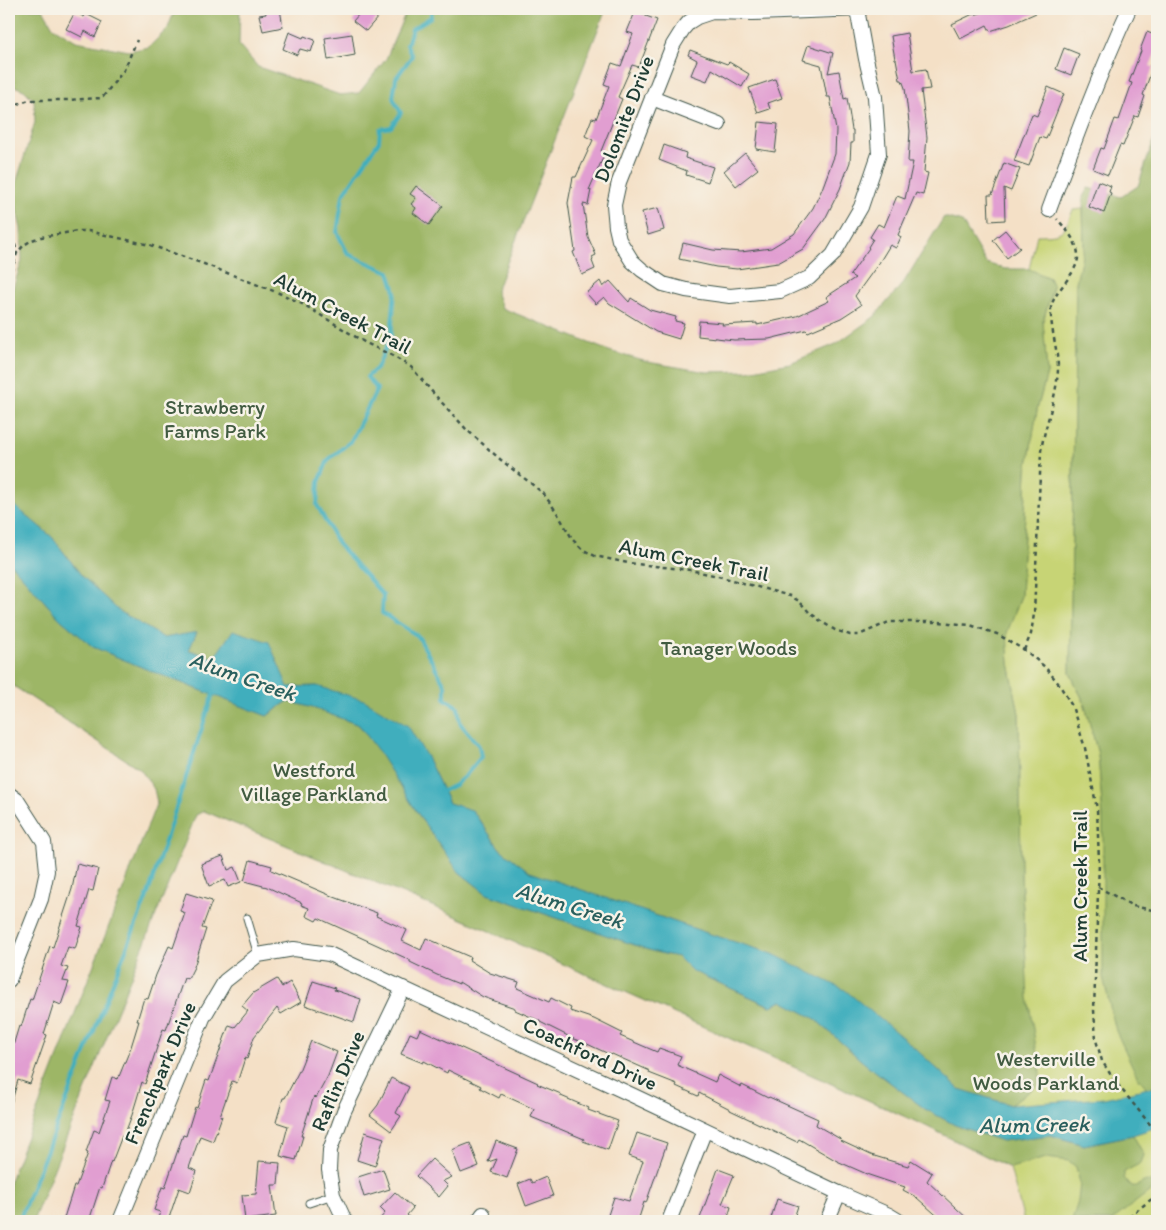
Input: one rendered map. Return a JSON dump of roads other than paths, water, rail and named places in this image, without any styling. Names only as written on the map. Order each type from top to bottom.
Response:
[{"type":"street","name":"Dolomite Drive","points":[[859,9],[866,59],[875,97],[879,154],[861,207],[833,255],[810,278],[780,291],[730,296],[686,290],[663,284],[632,261],[619,240],[614,205],[619,182],[673,44],[683,29],[697,17],[712,12],[753,11],[859,9]]},
{"type":"street","points":[[1049,210],[1074,140],[1129,9]]},
{"type":"street","points":[[652,98],[719,124]]},
{"type":"street","points":[[9,794],[17,800],[44,842],[47,871],[41,899],[9,980]]},
{"type":"street","name":"Coachford Drive","points":[[258,955],[294,949],[329,954],[899,1221]]},
{"type":"street","name":"Frenchpark Drive","points":[[120,1221],[203,1018],[224,982],[258,955]]},
{"type":"street","name":"Raflin Drive","points":[[345,1221],[333,1194],[329,1170],[330,1150],[344,1111],[403,988]]},
{"type":"street","points":[[669,1221],[705,1130]]},
{"type":"street","points":[[828,1221],[838,1193]]},
{"type":"lane","points":[[247,918],[258,955]]},
{"type":"lane","points":[[309,1203],[333,1194]]},
{"type":"water","name":"Alum Creek","points":[[9,501],[52,537],[82,576],[119,611],[164,638],[197,632],[189,650],[214,658],[233,630],[269,642],[288,687],[317,686],[364,700],[408,726],[427,757],[449,803],[472,810],[500,849],[530,872],[773,954],[845,990],[908,1042],[959,1089],[1011,1105],[1104,1098],[1157,1086],[1157,1127],[1133,1135],[1084,1145],[1050,1135],[1002,1141],[955,1125],[925,1109],[863,1062],[814,1018],[782,1001],[771,1006],[692,971],[678,957],[655,952],[487,894],[459,872],[359,725],[288,701],[267,716],[93,647],[60,619],[9,562]]},
{"type":"waterway","points":[[432,9],[431,17],[412,29],[407,45],[412,56],[396,78],[393,98],[401,113],[391,127],[380,129],[379,141],[343,195],[337,232],[348,254],[389,272],[395,291],[391,336],[377,368],[367,377],[377,389],[351,441],[328,460],[319,482],[317,505],[338,544],[383,595],[382,613],[418,636],[445,685],[445,699],[458,707],[460,723],[479,746],[481,757],[466,775],[455,785],[439,793]]},
{"type":"waterway","name":"Alum Creek","points":[[19,1221],[148,894],[214,691]]},
{"type":"park label","name":"Strawberry Farms Park","points":[[215,419]]},
{"type":"park label","name":"Tanager Woods","points":[[729,648]]},
{"type":"park label","name":"Westford Village Parkland","points":[[314,782]]},
{"type":"park label","name":"Westerville Woods Parkland","points":[[1046,1071]]}]
